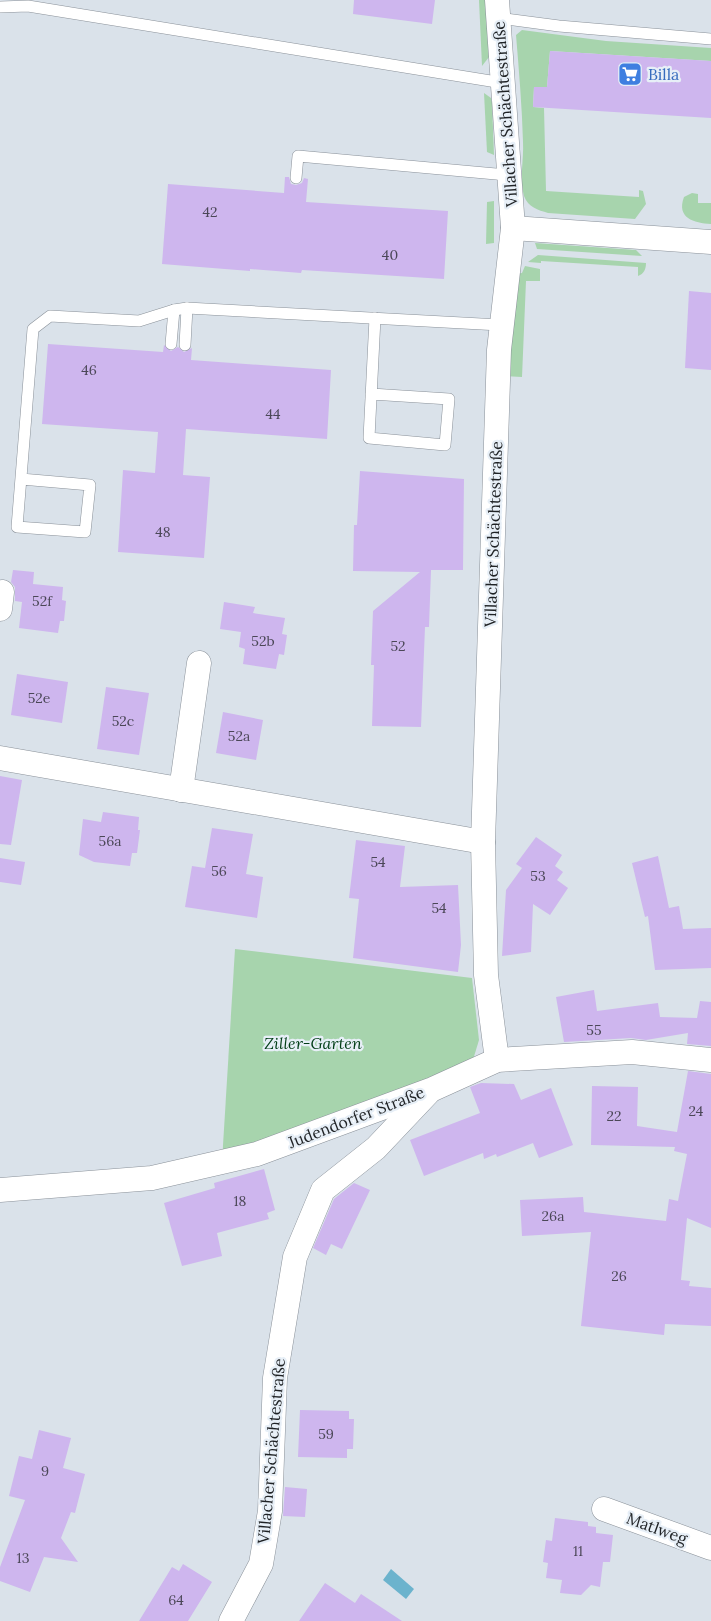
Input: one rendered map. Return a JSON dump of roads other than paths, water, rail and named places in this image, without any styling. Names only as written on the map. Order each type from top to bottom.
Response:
[{"type":"street","name":"Villacher Schächtestraße","points":[[497,1060],[486,975],[483,842],[500,325],[513,228],[498,9]]},
{"type":"street","name":"Villacher Schächtestraße","points":[[513,228],[711,242]]},
{"type":"street","points":[[181,790],[199,663]]},
{"type":"street","points":[[0,758],[483,842]]},
{"type":"street","name":"Judendorfer Straße","points":[[0,1190],[152,1178],[257,1154],[432,1088],[497,1060],[632,1052],[711,1060]]},
{"type":"street","name":"Villacher Schächtestraße","points":[[231,1621],[261,1564],[270,1512],[274,1378],[295,1258],[323,1190],[376,1148],[432,1088]]},
{"type":"street","name":"Matlweg","points":[[604,1509],[711,1548]]},
{"type":"lane","points":[[0,7],[28,6],[503,83]]},
{"type":"lane","points":[[498,9],[559,26],[711,39]]},
{"type":"lane","points":[[296,178],[298,156],[508,175]]},
{"type":"lane","points":[[21,479],[90,486],[85,532],[18,526],[21,479],[33,329],[50,316],[139,321],[187,308],[500,325]]},
{"type":"lane","points":[[185,345],[187,308]]},
{"type":"lane","points":[[171,344],[174,310]]},
{"type":"lane","points":[[371,394],[449,399],[445,445],[369,438],[371,394],[376,318]]},
{"type":"water","points":[[391,1569],[414,1589],[406,1599],[383,1580]]},
{"type":"place","name":"Billa","points":[[630,74]]},
{"type":"park label","name":"Ziller-Garten","points":[[313,1043]]}]
